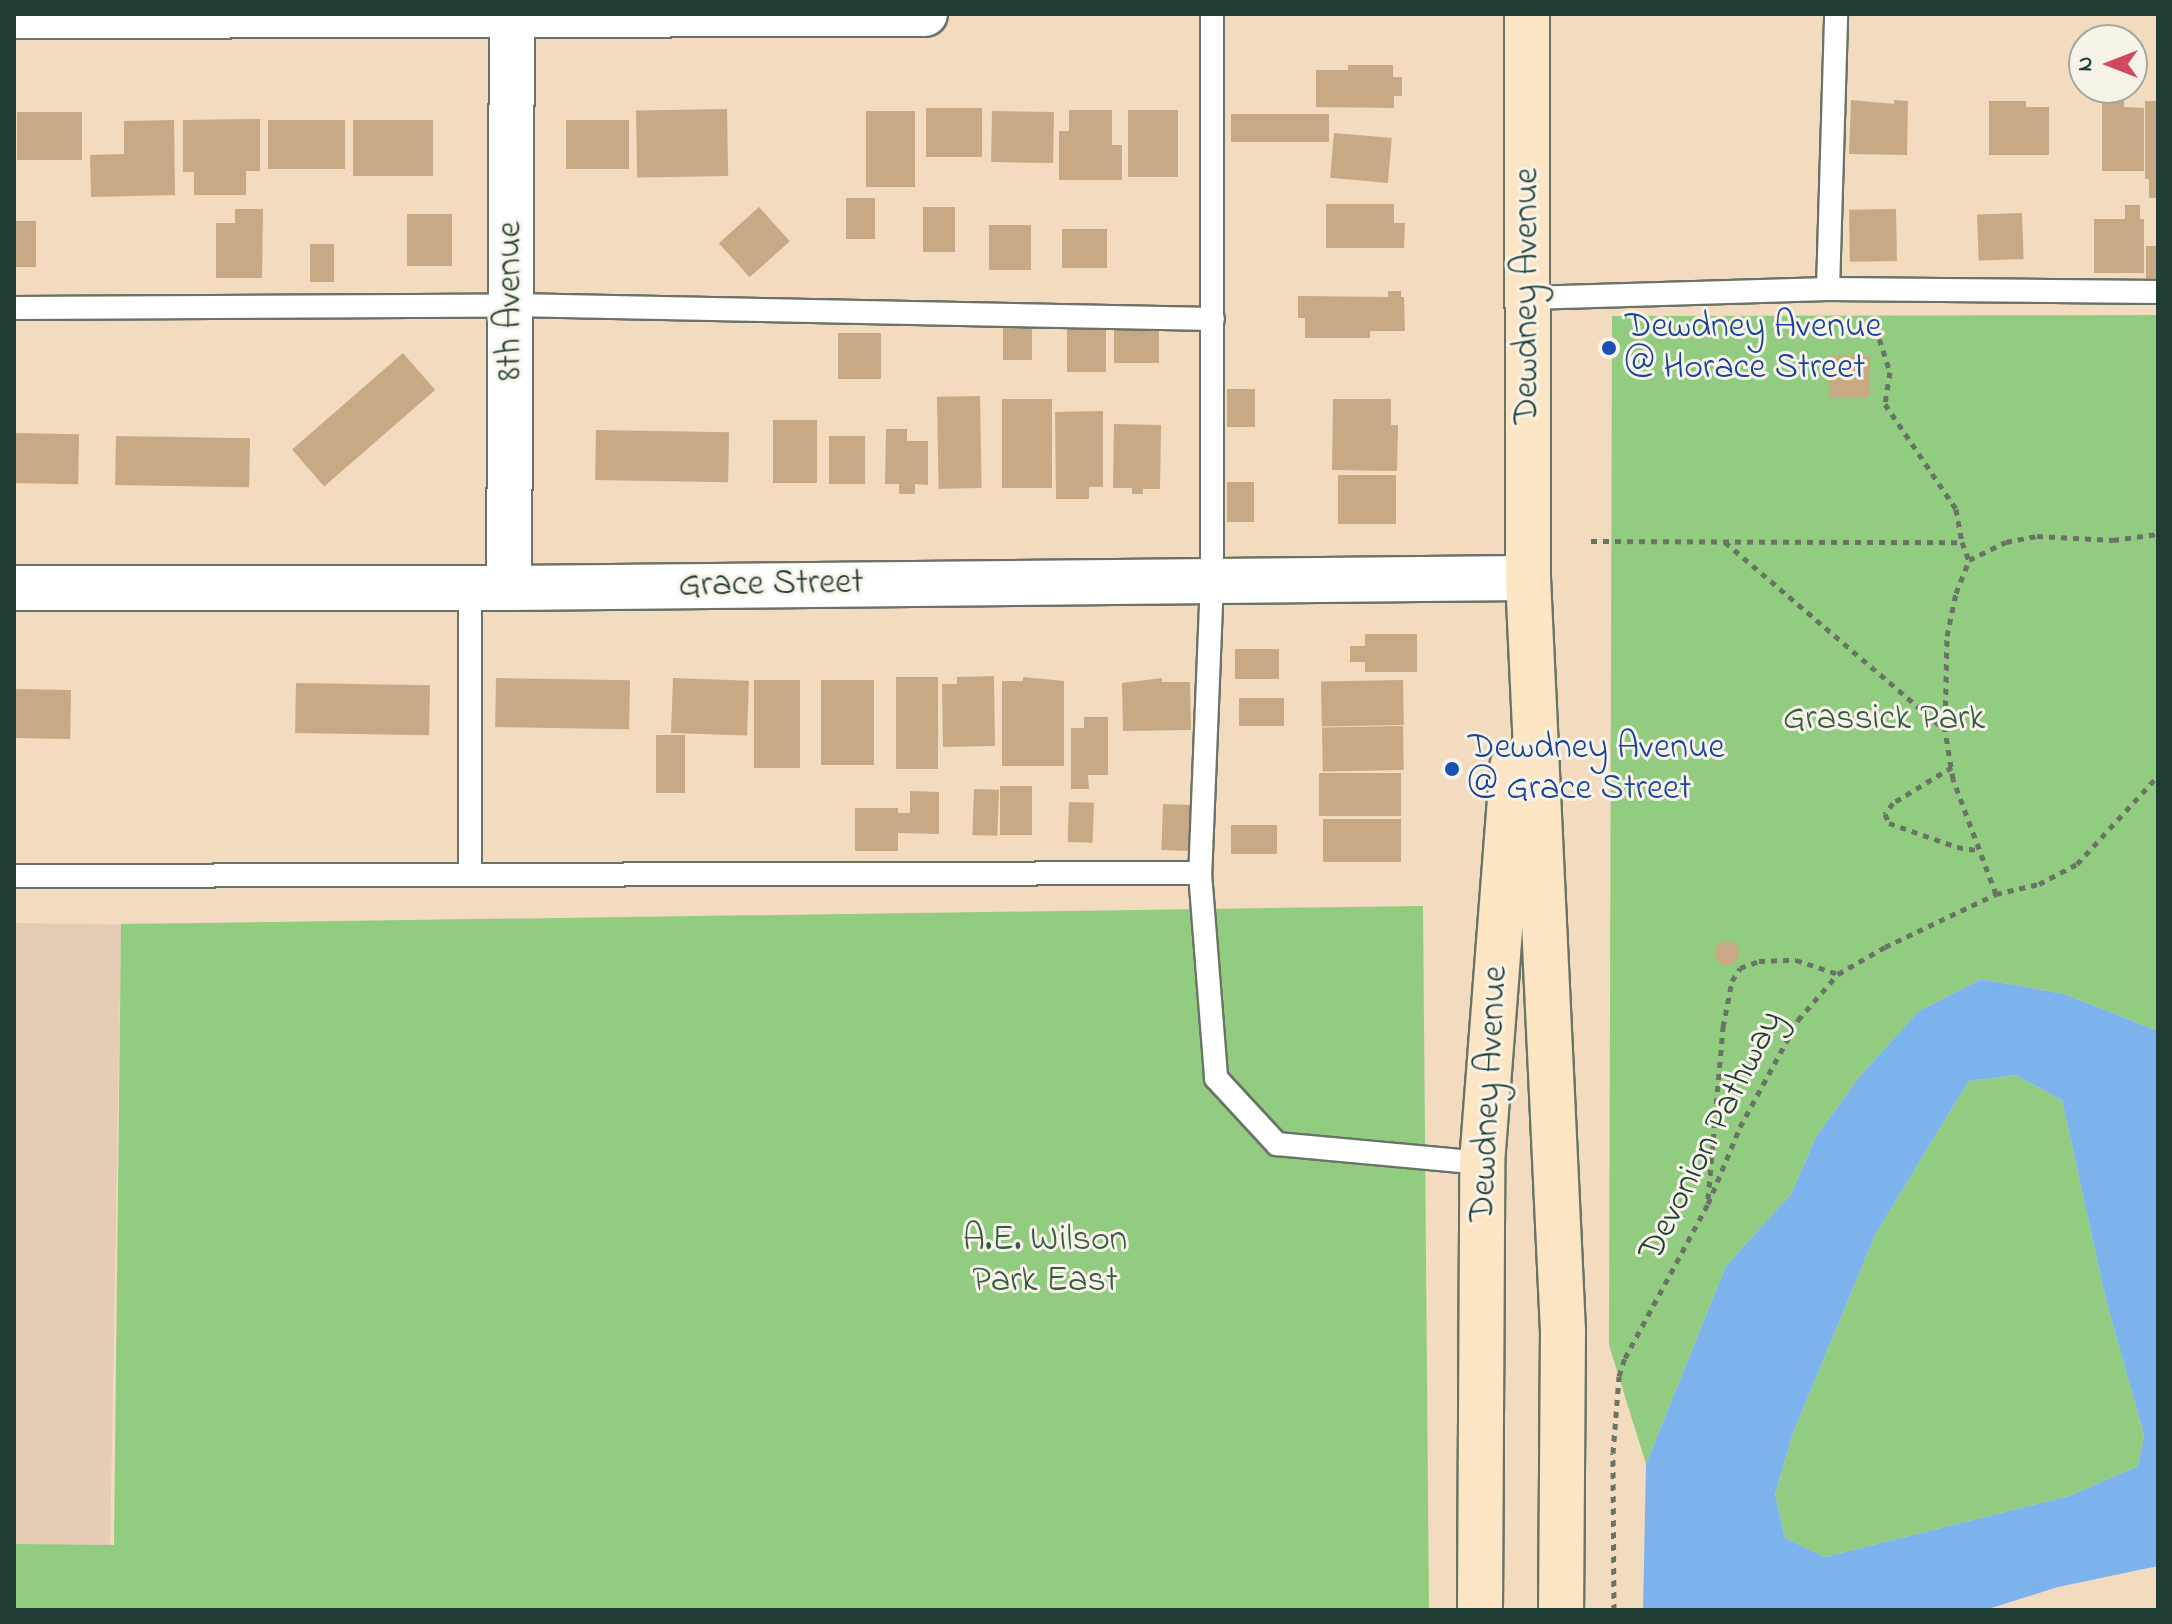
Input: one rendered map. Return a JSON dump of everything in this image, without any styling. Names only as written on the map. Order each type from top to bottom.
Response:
[{"type":"main road","name":"Dewdney Avenue","points":[[1527,14],[1528,578],[1563,1330],[1561,1602]]},
{"type":"main road","name":"Dewdney Avenue","points":[[1480,1599],[1482,1163],[1528,578]]},
{"type":"street","name":"8th Avenue","points":[[490,588],[511,305],[512,14]]},
{"type":"street","points":[[14,16],[925,14]]},
{"type":"street","name":"Grace Street","points":[[14,588],[490,588],[1528,578]]},
{"type":"lane","points":[[1212,14],[1212,580],[1200,873],[1216,1078],[1277,1144],[1482,1163]]},
{"type":"lane","points":[[1828,289],[1836,14]]},
{"type":"lane","points":[[1528,298],[1828,289],[2158,292]]},
{"type":"lane","points":[[14,308],[511,305],[1213,319]]},
{"type":"lane","points":[[470,875],[490,588]]},
{"type":"lane","points":[[14,876],[1200,873]]},
{"type":"path","points":[[1865,290],[1890,372],[1885,404],[1956,509],[1969,560]]},
{"type":"path","points":[[1996,894],[1977,850],[1952,767],[1945,730],[1947,636],[1956,593],[1969,560],[2006,542],[2037,536],[2113,540],[2158,534]]},
{"type":"path","points":[[1591,541],[1962,542]]},
{"type":"path","points":[[1724,541],[1945,730]]},
{"type":"path","points":[[1952,767],[1893,803],[1885,814],[1889,823],[1957,847],[1977,850]]},
{"type":"path","name":"Devonion Pathway","points":[[1614,1610],[1613,1453],[1619,1376],[1625,1358],[1708,1204],[1771,1065],[1798,1020],[1838,974],[1996,894],[2039,884],[2077,864],[2158,776]]},
{"type":"path","points":[[1708,1204],[1723,1027],[1732,981],[1740,968],[1759,961],[1796,960],[1838,974]]},
{"type":"shaded area","points":[[14,923],[121,925],[110,1546],[14,1544]]},
{"type":"green space","name":"Grassick Park","points":[[2158,315],[2158,1031],[2064,994],[1981,979],[1919,1011],[1859,1077],[1816,1137],[1791,1194],[1726,1266],[1646,1464],[1609,1345],[1612,316]]},
{"type":"green space","name":"A.E. Wilson Park East","points":[[1423,906],[1429,1610],[14,1610],[14,1544],[114,1545],[121,924]]},
{"type":"green space","points":[[2016,1075],[2062,1100],[2106,1300],[2144,1435],[2138,1466],[2069,1496],[1825,1557],[1785,1538],[1775,1494],[1793,1433],[1875,1235],[1969,1081]]},
{"type":"water","points":[[1981,979],[2064,994],[2158,1031],[2158,1566],[2058,1587],[1985,1610],[1643,1610],[1646,1464],[1726,1266],[1791,1194],[1816,1137],[1859,1077],[1919,1011]],"holes":[[[2016,1075],[2062,1100],[2106,1300],[2144,1435],[2138,1466],[2069,1496],[1825,1557],[1785,1538],[1775,1494],[1793,1433],[1875,1235],[1969,1081]]]},
{"type":"building","points":[[1348,65],[1393,65],[1393,77],[1402,77],[1402,96],[1394,96],[1394,108],[1316,107],[1316,70],[1348,70]]},
{"type":"building","points":[[1851,100],[1894,104],[1894,100],[1908,101],[1907,155],[1849,154]]},
{"type":"building","points":[[1989,101],[2026,101],[2026,107],[2049,107],[2049,155],[1989,155]]},
{"type":"building","points":[[2158,101],[2158,198],[2149,198],[2149,179],[2145,179],[2145,104]]},
{"type":"building","points":[[2102,104],[2144,108],[2144,171],[2102,171]]},
{"type":"building","points":[[926,108],[982,108],[982,157],[926,157]]},
{"type":"building","points":[[727,109],[728,176],[637,178],[636,111]]},
{"type":"building","points":[[1069,110],[1112,110],[1112,145],[1122,145],[1122,180],[1059,180],[1059,131],[1069,131]]},
{"type":"building","points":[[1128,110],[1178,110],[1178,177],[1128,177]]},
{"type":"building","points":[[866,111],[915,111],[915,187],[866,187]]},
{"type":"building","points":[[992,111],[1054,112],[1053,163],[991,162]]},
{"type":"building","points":[[17,112],[82,112],[82,160],[17,160]]},
{"type":"building","points":[[1231,114],[1329,114],[1329,142],[1231,142]]},
{"type":"building","points":[[260,119],[260,171],[246,171],[246,195],[194,195],[194,172],[183,172],[183,120]]},
{"type":"building","points":[[174,120],[175,195],[91,197],[90,155],[124,154],[124,121]]},
{"type":"building","points":[[268,120],[345,120],[345,169],[268,169]]},
{"type":"building","points":[[353,120],[433,120],[433,176],[353,176]]},
{"type":"building","points":[[566,120],[629,120],[629,169],[566,169]]},
{"type":"building","points":[[1334,133],[1392,138],[1388,183],[1330,178]]},
{"type":"building","points":[[846,198],[875,198],[875,239],[846,239]]},
{"type":"building","points":[[1326,204],[1394,204],[1394,223],[1405,223],[1404,248],[1326,248]]},
{"type":"building","points":[[2125,205],[2140,205],[2140,219],[2144,219],[2144,273],[2094,273],[2094,219],[2125,219]]},
{"type":"building","points":[[759,207],[790,241],[750,277],[719,243]]},
{"type":"building","points":[[923,207],[955,207],[955,252],[923,252]]},
{"type":"building","points":[[235,209],[263,209],[262,278],[216,278],[216,223],[235,223]]},
{"type":"building","points":[[1896,209],[1897,261],[1850,262],[1849,210]]},
{"type":"building","points":[[2022,213],[2024,259],[1979,261],[1977,215]]},
{"type":"building","points":[[407,214],[452,214],[452,266],[407,266]]},
{"type":"building","points":[[14,221],[36,221],[36,267],[14,267]]},
{"type":"building","points":[[989,225],[1031,225],[1031,270],[989,270]]},
{"type":"building","points":[[1062,229],[1107,229],[1107,268],[1062,268]]},
{"type":"building","points":[[310,244],[334,244],[334,282],[310,282]]},
{"type":"building","points":[[2146,246],[2158,246],[2158,280],[2146,280]]},
{"type":"building","points":[[1388,291],[1401,291],[1401,297],[1404,297],[1405,331],[1370,331],[1370,338],[1305,338],[1305,318],[1298,318],[1298,296],[1388,297]]},
{"type":"building","points":[[1067,320],[1106,320],[1106,372],[1067,372]]},
{"type":"building","points":[[1114,321],[1159,321],[1159,363],[1114,363]]},
{"type":"building","points":[[1003,322],[1032,322],[1032,360],[1003,360]]},
{"type":"building","points":[[838,333],[881,333],[881,379],[838,379]]},
{"type":"building","points":[[403,353],[435,390],[324,486],[292,449]]},
{"type":"building","points":[[1829,356],[1870,356],[1870,397],[1829,397]]},
{"type":"building","points":[[1227,389],[1255,389],[1255,427],[1227,427]]},
{"type":"building","points":[[980,396],[982,488],[939,489],[937,397]]},
{"type":"building","points":[[1002,399],[1052,399],[1052,488],[1002,488]]},
{"type":"building","points":[[1333,399],[1391,399],[1391,425],[1398,425],[1397,471],[1332,470]]},
{"type":"building","points":[[1103,411],[1103,487],[1089,487],[1089,499],[1056,499],[1055,412]]},
{"type":"building","points":[[773,420],[817,420],[817,483],[773,483]]},
{"type":"building","points":[[1114,424],[1161,425],[1160,489],[1143,489],[1143,494],[1132,494],[1132,488],[1113,488]]},
{"type":"building","points":[[886,429],[907,429],[907,441],[928,441],[928,485],[915,484],[915,494],[899,494],[899,484],[885,484]]},
{"type":"building","points":[[596,430],[729,432],[728,482],[595,480]]},
{"type":"building","points":[[14,433],[79,434],[78,484],[14,483]]},
{"type":"building","points":[[116,436],[250,438],[249,487],[115,485]]},
{"type":"building","points":[[829,436],[865,436],[865,484],[829,484]]},
{"type":"building","points":[[1338,475],[1396,475],[1396,524],[1338,524]]},
{"type":"building","points":[[1227,482],[1254,482],[1254,522],[1227,522]]},
{"type":"building","points":[[1365,634],[1417,634],[1417,672],[1365,672],[1365,662],[1350,662],[1350,646],[1365,646]]},
{"type":"building","points":[[1235,649],[1279,649],[1279,679],[1235,679]]},
{"type":"building","points":[[994,676],[995,746],[943,747],[942,684],[957,684],[957,677]]},
{"type":"building","points":[[896,677],[938,677],[938,769],[896,769]]},
{"type":"building","points":[[1023,677],[1064,681],[1064,766],[1002,766],[1002,681],[1023,681]]},
{"type":"building","points":[[496,678],[630,680],[629,729],[495,727]]},
{"type":"building","points":[[673,678],[749,681],[747,736],[671,733]]},
{"type":"building","points":[[1162,678],[1162,682],[1190,682],[1191,730],[1123,731],[1122,683]]},
{"type":"building","points":[[754,680],[800,680],[800,768],[754,768]]},
{"type":"building","points":[[821,680],[874,680],[874,765],[821,765]]},
{"type":"building","points":[[1403,680],[1404,725],[1322,726],[1321,681]]},
{"type":"building","points":[[296,683],[430,685],[429,735],[295,733]]},
{"type":"building","points":[[14,689],[71,690],[70,739],[14,738]]},
{"type":"building","points":[[1239,698],[1284,698],[1284,726],[1239,726]]},
{"type":"building","points":[[1084,717],[1108,717],[1108,775],[1088,775],[1089,789],[1071,789],[1071,728],[1084,728]]},
{"type":"building","points":[[1403,726],[1404,770],[1323,771],[1322,727]]},
{"type":"building","points":[[656,735],[685,735],[685,793],[656,793]]},
{"type":"building","points":[[1319,773],[1401,773],[1401,816],[1319,816]]},
{"type":"building","points":[[1000,786],[1032,786],[1032,835],[1000,835]]},
{"type":"building","points":[[974,789],[999,790],[997,836],[972,835]]},
{"type":"building","points":[[910,791],[939,792],[939,834],[898,833],[898,851],[855,851],[855,808],[898,808],[898,813],[910,813]]},
{"type":"building","points":[[1069,802],[1094,803],[1093,843],[1068,842]]},
{"type":"building","points":[[1163,804],[1192,805],[1190,851],[1161,850]]},
{"type":"building","points":[[1323,819],[1401,819],[1401,862],[1323,862]]},
{"type":"building","points":[[1231,825],[1277,825],[1277,854],[1231,854]]},
{"type":"building","points":[[1727,941],[1738,948],[1739,953],[1732,964],[1727,965],[1716,958],[1715,953],[1722,942]]},
{"type":"place","name":"Dewdney Avenue @ Horace Street","points":[[1609,348]]},
{"type":"place","name":"Dewdney Avenue @ Grace Street","points":[[1452,769]]}]
